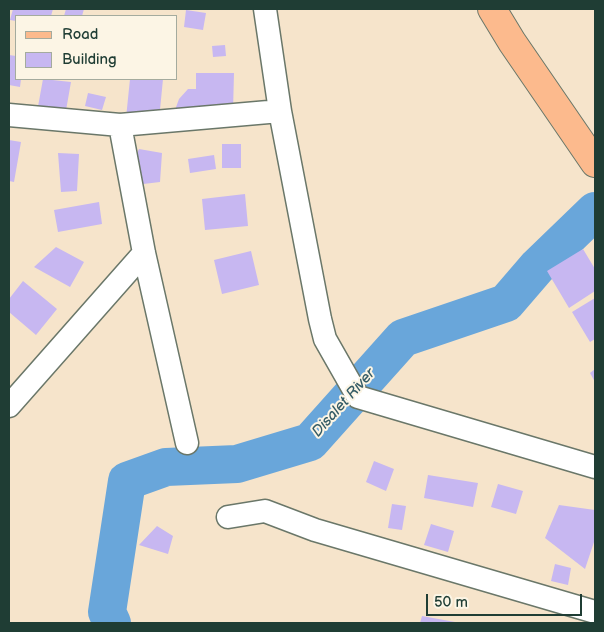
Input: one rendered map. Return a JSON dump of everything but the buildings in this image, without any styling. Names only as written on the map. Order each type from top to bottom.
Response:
[{"type":"main road","points":[[492,9],[512,42],[595,163]]},
{"type":"street","points":[[265,9],[280,111],[320,319],[326,340],[358,397],[595,467]]},
{"type":"street","points":[[9,115],[120,125],[280,111]]},
{"type":"street","points":[[120,125],[144,253],[187,444]]},
{"type":"street","points":[[9,406],[144,253]]},
{"type":"street","points":[[228,517],[265,510],[315,530],[595,612]]},
{"type":"waterway","name":"Disalet River","points":[[112,623],[107,612],[127,481],[166,467],[237,464],[310,442],[403,338],[506,303],[537,267],[595,211]]}]
